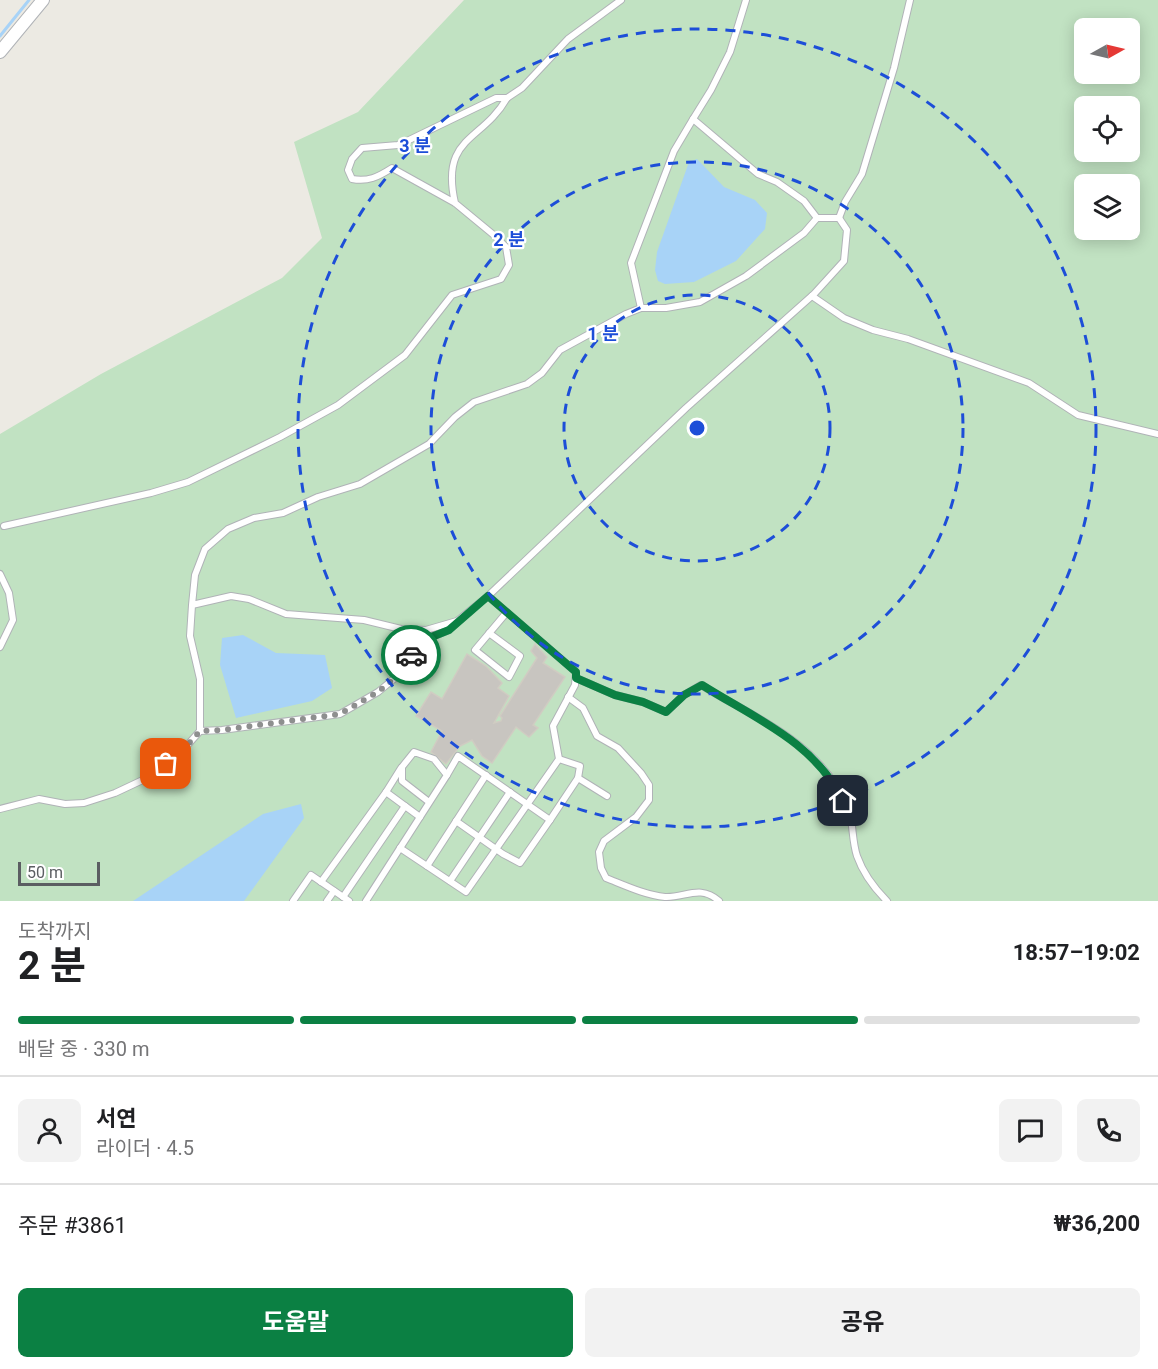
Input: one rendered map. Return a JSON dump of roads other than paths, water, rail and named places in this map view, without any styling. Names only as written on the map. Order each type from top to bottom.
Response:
[{"type":"street","points":[[0,51],[43,0]]},
{"type":"lane","points":[[455,203],[451,183],[452,168],[463,142],[501,110],[507,98],[522,88],[568,39],[621,0]]},
{"type":"lane","points":[[641,308],[631,263],[674,151],[711,90],[730,52],[746,0]]},
{"type":"lane","points":[[839,218],[845,202],[862,174],[894,68],[910,0]]},
{"type":"lane","points":[[1,528],[151,493],[188,482],[280,437],[338,405],[405,355],[452,295],[501,279],[509,265],[506,247],[455,203],[392,168],[375,179],[361,181],[352,179],[348,170],[352,159],[362,148],[398,145],[496,98],[507,98]]},
{"type":"lane","points":[[693,119],[758,174],[777,182],[804,201],[817,218]]},
{"type":"lane","points":[[0,808],[39,798],[65,804],[84,803],[115,793],[149,777],[183,750],[200,731],[200,679],[190,636],[195,575],[205,549],[228,530],[254,518],[283,513],[318,497],[360,484],[429,444],[455,417],[474,402],[527,384],[542,373],[560,350],[641,308],[666,308],[700,302],[747,276],[804,233],[817,218],[839,218]]},
{"type":"lane","points":[[200,731],[340,714],[378,692],[395,678],[407,659],[424,640],[449,630],[488,596],[686,408],[812,296],[844,261],[848,230],[839,218]]},
{"type":"lane","points":[[812,296],[844,318],[873,330],[908,339],[1022,380],[1078,415],[1158,434]]},
{"type":"lane","points":[[0,647],[14,620],[9,593],[1,578]]},
{"type":"lane","points":[[192,605],[231,596],[249,599],[286,614],[364,620],[401,629],[426,630],[459,620]]},
{"type":"lane","points":[[400,848],[466,892],[558,759],[553,726],[575,685],[576,672],[488,596]]},
{"type":"lane","points":[[489,633],[520,656],[509,677],[475,650],[489,633],[507,612]]},
{"type":"lane","points":[[576,678],[615,695],[643,702],[666,712],[684,695],[702,685],[783,733],[815,760],[836,786],[850,817],[857,856],[873,887],[887,901]]},
{"type":"lane","points":[[568,697],[584,708],[597,736],[618,748],[649,785],[649,800],[636,817],[604,842],[601,847],[600,860],[606,878],[631,888],[666,897],[687,892],[704,892],[719,901]]},
{"type":"lane","points":[[321,882],[414,752],[434,759],[447,775]]},
{"type":"lane","points":[[366,901],[458,756],[550,820]]},
{"type":"lane","points":[[456,821],[520,863],[578,778],[580,766],[558,759]]},
{"type":"lane","points":[[402,767],[402,781],[429,802]]},
{"type":"lane","points":[[427,866],[486,775]]},
{"type":"lane","points":[[578,778],[607,796]]},
{"type":"lane","points":[[386,792],[420,817]]},
{"type":"lane","points":[[450,882],[510,792]]},
{"type":"lane","points":[[293,901],[311,875],[346,899],[405,806]]},
{"type":"lane","points":[[327,901],[334,891]]},
{"type":"water","points":[[697,159],[724,187],[755,200],[767,213],[765,229],[736,261],[694,282],[665,284],[658,281],[655,270],[657,252],[689,162]]},
{"type":"water","points":[[243,635],[276,653],[325,655],[332,688],[312,701],[236,718],[220,665],[222,638]]},
{"type":"water","points":[[301,804],[304,818],[244,901],[133,901],[263,814]]},
{"type":"waterway","points":[[0,36],[29,0]]}]
